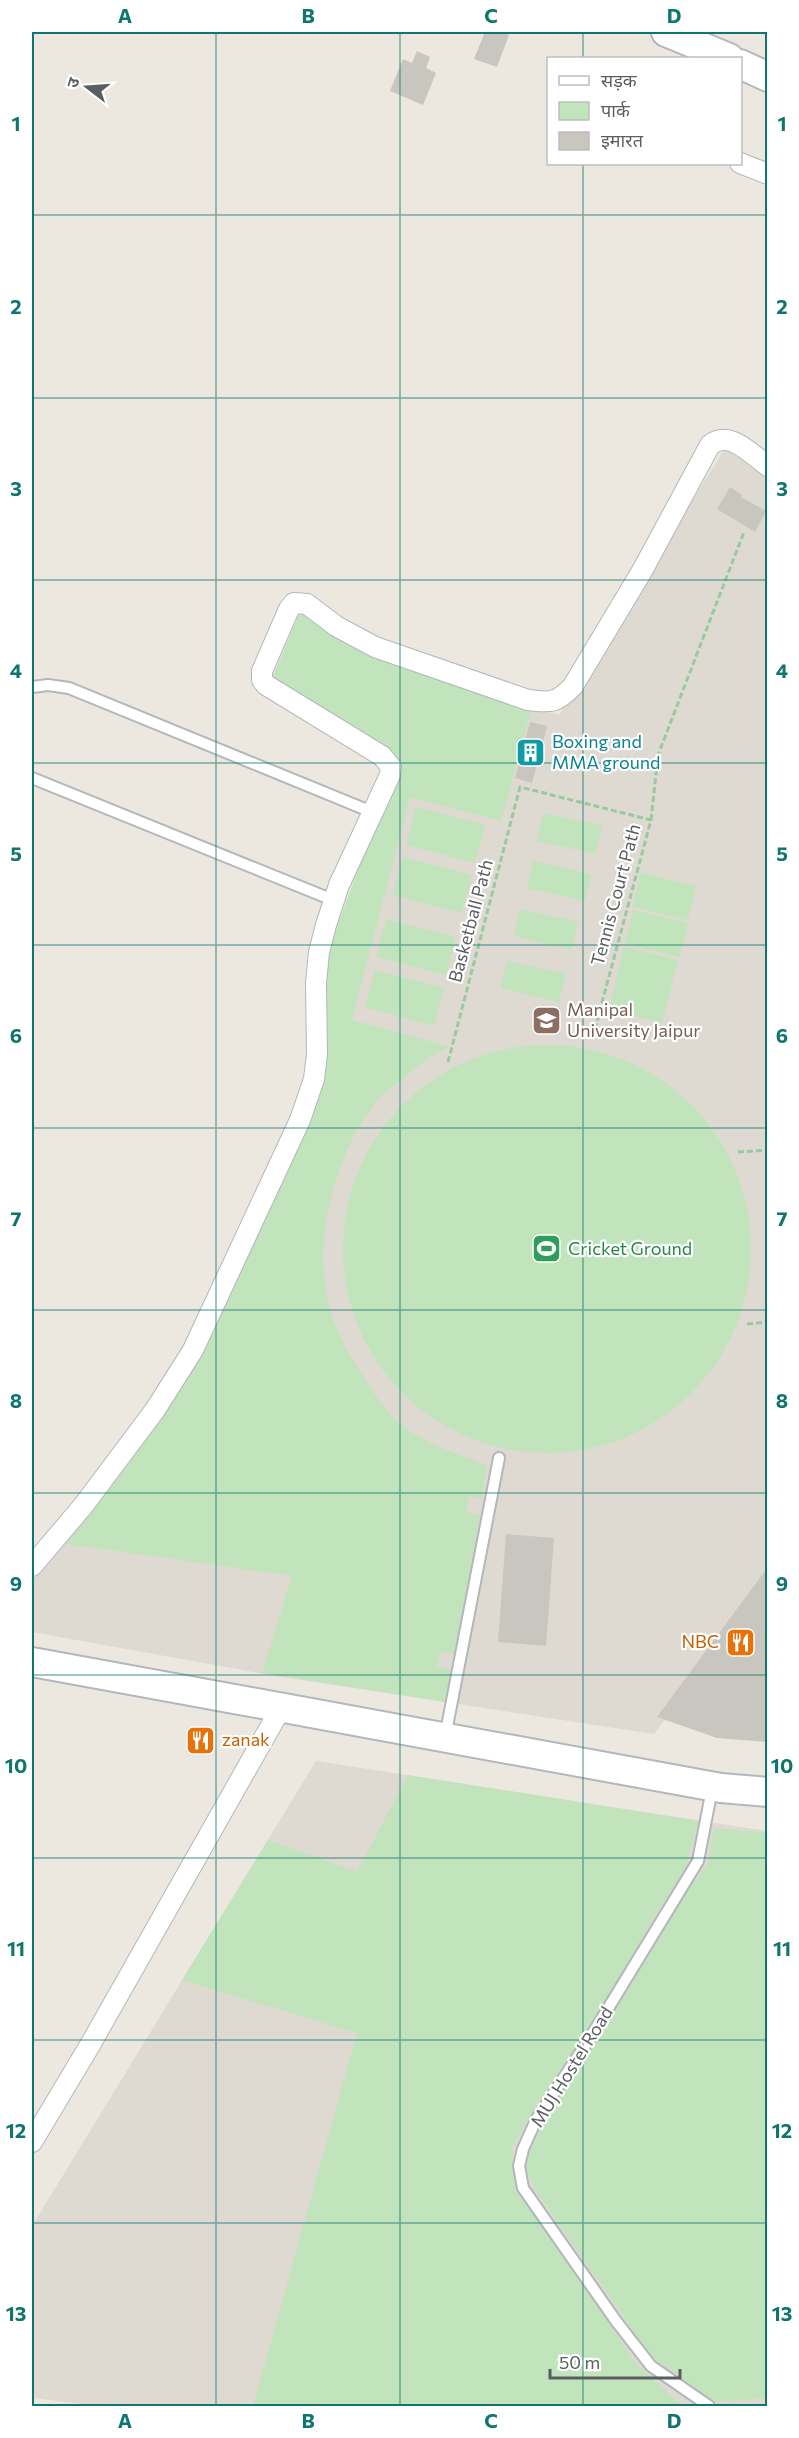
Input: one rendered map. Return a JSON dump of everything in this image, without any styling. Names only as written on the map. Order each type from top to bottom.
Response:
[{"type":"street","points":[[666,32],[727,57]]},
{"type":"street","points":[[742,64],[768,76]]},
{"type":"street","points":[[742,163],[768,174]]},
{"type":"street","points":[[32,1566],[83,1506],[155,1410],[194,1350],[295,1130],[314,1079],[319,952],[333,900],[390,775],[391,767],[388,761],[266,685],[262,680],[262,671],[289,609],[294,603],[307,604],[336,626],[375,647],[528,700],[547,702],[561,699],[573,686],[642,571],[710,445],[717,439],[724,438],[733,441],[768,466]]},
{"type":"street","points":[[32,1662],[712,1786],[768,1792]]},
{"type":"street","points":[[32,2142],[90,2045],[281,1708]]},
{"type":"lane","points":[[32,687],[48,685],[78,692],[372,812]]},
{"type":"lane","points":[[32,778],[333,900]]},
{"type":"lane","points":[[445,1737],[499,1458]]},
{"type":"lane","name":"MUJ Hostel Road","points":[[709,2406],[651,2366],[616,2321],[523,2188],[519,2166],[536,2120],[590,2038],[698,1861],[712,1786]]},
{"type":"path","points":[[651,820],[658,754],[744,532]]},
{"type":"path","name":"Tennis Court Path","points":[[520,787],[651,820],[592,1036]]},
{"type":"path","name":"Basketball Path","points":[[448,1062],[520,787]]},
{"type":"path","points":[[738,1152],[768,1150]]},
{"type":"path","points":[[747,1324],[768,1322]]},
{"type":"shaded area","name":"Manipal University Jaipur","points":[[727,445],[768,474],[767,1584],[654,1734],[275,1676],[32,1632],[32,1580],[134,1448],[208,1342],[320,1089],[328,951],[397,765],[363,650],[457,687],[559,715]]},
{"type":"shaded area","points":[[316,1761],[767,1831],[767,2406],[97,2406],[32,2398],[32,2226]]},
{"type":"green space","points":[[300,612],[363,650],[457,687],[532,707],[501,821],[410,797],[352,1020],[450,1047],[416,1067],[385,1093],[367,1114],[342,1162],[327,1217],[324,1245],[327,1297],[333,1317],[349,1354],[382,1404],[408,1430],[441,1447],[487,1465],[482,1499],[469,1496],[466,1512],[480,1515],[455,1654],[441,1651],[437,1667],[451,1670],[446,1702],[262,1673],[292,1576],[61,1543],[134,1448],[208,1342],[320,1089],[328,951],[397,765],[270,683]]},
{"type":"green space","points":[[416,807],[485,825],[475,863],[406,845]]},
{"type":"green space","points":[[543,813],[602,826],[596,854],[537,841]]},
{"type":"green space","points":[[403,857],[472,875],[462,913],[393,895]]},
{"type":"green space","points":[[533,861],[591,874],[585,901],[527,888]]},
{"type":"green space","points":[[640,873],[696,886],[688,920],[633,907]]},
{"type":"green space","points":[[520,909],[578,922],[572,950],[514,936]]},
{"type":"green space","points":[[633,910],[688,923],[680,957],[625,944]]},
{"type":"green space","points":[[386,919],[456,937],[446,975],[376,957]]},
{"type":"green space","points":[[624,947],[678,960],[662,1023],[609,1010]]},
{"type":"green space","points":[[507,961],[566,974],[559,1002],[501,988]]},
{"type":"green space","points":[[375,970],[444,988],[434,1026],[365,1007]]},
{"type":"green space","name":"Cricket Ground","points":[[547,1045],[587,1048],[625,1060],[661,1079],[692,1104],[717,1135],[736,1171],[748,1209],[751,1249],[748,1289],[736,1327],[717,1363],[692,1394],[661,1419],[625,1438],[587,1450],[547,1453],[507,1450],[469,1438],[433,1419],[402,1394],[377,1363],[358,1327],[346,1289],[343,1249],[346,1209],[358,1171],[377,1135],[402,1104],[433,1079],[469,1060],[507,1048]]},
{"type":"green space","points":[[408,1775],[698,1821],[686,1867],[649,1925],[617,1989],[540,2100],[512,2148],[516,2190],[556,2244],[637,2365],[683,2406],[253,2406],[357,2033],[182,1980],[268,1840],[357,1872]]},
{"type":"green space","points":[[714,1828],[767,1833],[767,2398],[715,2402],[650,2355],[535,2190],[526,2168],[529,2151],[553,2106],[627,1991],[666,1921],[708,1863]]},
{"type":"building","points":[[485,32],[501,32],[509,35],[497,67],[474,59]]},
{"type":"building","points":[[417,51],[430,57],[426,68],[436,73],[423,105],[390,91],[403,59],[412,63]]},
{"type":"building","points":[[730,487],[742,495],[741,497],[766,511],[755,532],[717,509]]},
{"type":"building","name":"Boxing and MMA ground","points":[[530,722],[547,726],[532,783],[515,778]]},
{"type":"building","points":[[506,1534],[554,1538],[546,1646],[498,1642]]},
{"type":"building","name":"NBC","points":[[768,1567],[768,1742],[717,1738],[657,1717]]},
{"type":"place","name":"Boxing and MMA ground","points":[[531,752]]},
{"type":"place","name":"Manipal University Jaipur","points":[[546,1020]]},
{"type":"place","name":"Cricket Ground","points":[[547,1249]]},
{"type":"place","name":"NBC","points":[[740,1642]]},
{"type":"place","name":"zanak","points":[[201,1740]]}]
